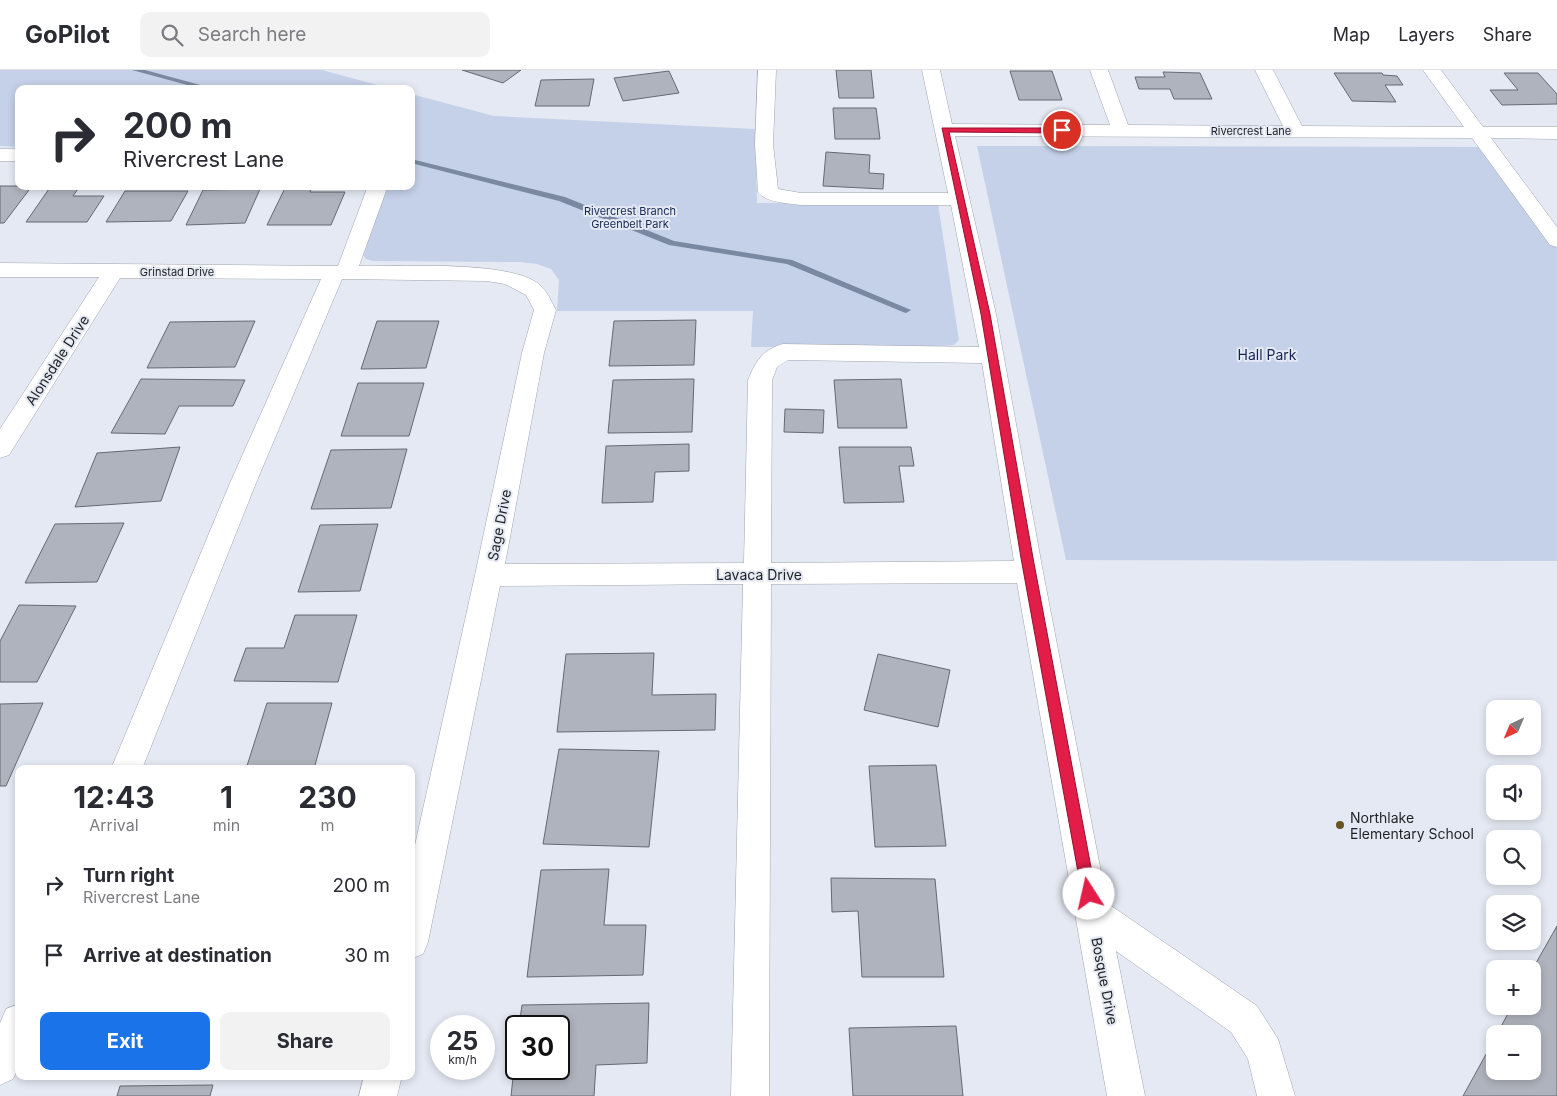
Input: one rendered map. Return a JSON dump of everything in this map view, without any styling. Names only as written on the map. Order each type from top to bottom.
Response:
[{"type":"street","points":[[766,70],[764,144],[768,192],[801,199],[960,199]]},
{"type":"street","name":"Bosque Drive","points":[[931,70],[992,355],[1126,1096]]},
{"type":"street","points":[[1099,70],[1121,131]]},
{"type":"street","points":[[1264,70],[1295,132]]},
{"type":"street","points":[[1432,70],[1557,241]]},
{"type":"street","name":"Rivercrest Lane","points":[[944,130],[1557,133]]},
{"type":"street","points":[[0,155],[15,155]]},
{"type":"street","points":[[128,765],[243,483],[345,273],[375,190]]},
{"type":"street","name":"Grinstad Drive","points":[[0,270],[345,273]]},
{"type":"street","name":"Alonsdale Drive","points":[[0,449],[114,272]]},
{"type":"street","name":"Sage Drive","points":[[345,273],[487,274],[511,278],[534,291],[545,310],[533,353],[490,576],[415,923]]},
{"type":"street","points":[[750,1096],[760,380],[767,363],[783,352],[992,355]]},
{"type":"street","name":"Lavaca Drive","points":[[490,576],[1030,572]]},
{"type":"street","points":[[1092,913],[1244,1019],[1265,1052],[1276,1096]]},
{"type":"street","points":[[0,1066],[15,1031]]},
{"type":"street","points":[[378,1096],[382,1080]]},
{"type":"green space","points":[[0,70],[322,70],[377,85],[15,85],[15,147],[0,146]]},
{"type":"green space","name":"Rivercrest Branch Greenbelt Park","points":[[415,95],[494,116],[755,129],[757,203],[938,204],[959,340],[954,345],[921,348],[751,347],[753,311],[557,311],[559,280],[551,269],[537,264],[521,262],[374,261],[366,259],[363,255],[363,249],[384,190],[415,190]]},
{"type":"green space","name":"Hall Park","points":[[977,146],[1482,147],[1557,248],[1557,561],[1066,560]]},
{"type":"building","points":[[462,70],[521,70],[503,83]]},
{"type":"building","points":[[836,70],[871,70],[874,98],[839,98]]},
{"type":"building","points":[[669,71],[679,93],[623,101],[614,78]]},
{"type":"building","points":[[1010,71],[1052,71],[1062,100],[1019,100]]},
{"type":"building","points":[[1163,72],[1200,73],[1212,99],[1174,99],[1170,89],[1139,89],[1135,77],[1165,77]]},
{"type":"building","points":[[1334,73],[1382,73],[1383,75],[1397,76],[1403,85],[1385,85],[1396,102],[1352,101]]},
{"type":"building","points":[[1504,73],[1538,73],[1557,94],[1557,104],[1502,105],[1490,90],[1518,90]]},
{"type":"building","points":[[594,79],[589,106],[535,106],[541,80]]},
{"type":"building","points":[[833,108],[876,108],[880,139],[835,139]]},
{"type":"building","points":[[826,152],[870,155],[869,173],[884,174],[883,189],[823,186]]},
{"type":"building","points":[[0,186],[15,186],[15,190],[29,190],[4,223],[0,223]]},
{"type":"building","points":[[48,190],[77,190],[73,196],[104,196],[87,222],[26,222]]},
{"type":"building","points":[[203,190],[260,190],[245,223],[186,225]]},
{"type":"building","points":[[284,190],[345,192],[331,225],[267,225]]},
{"type":"building","points":[[125,191],[188,191],[171,221],[106,222]]},
{"type":"building","points":[[696,320],[694,365],[609,366],[614,321]]},
{"type":"building","points":[[255,321],[235,367],[147,368],[170,322]]},
{"type":"building","points":[[377,321],[439,321],[426,368],[361,369]]},
{"type":"building","points":[[141,379],[245,380],[233,406],[179,406],[165,434],[111,433]]},
{"type":"building","points":[[694,379],[692,432],[608,433],[613,380]]},
{"type":"building","points":[[901,379],[907,428],[838,428],[834,380]]},
{"type":"building","points":[[358,383],[424,383],[409,436],[341,436]]},
{"type":"building","points":[[785,409],[824,410],[823,433],[784,432]]},
{"type":"building","points":[[689,444],[689,471],[655,472],[653,502],[602,503],[606,446]]},
{"type":"building","points":[[180,447],[161,501],[75,507],[97,453]]},
{"type":"building","points":[[839,447],[911,447],[914,466],[899,466],[904,502],[844,503]]},
{"type":"building","points":[[407,449],[391,508],[311,509],[331,450]]},
{"type":"building","points":[[124,523],[97,582],[25,583],[55,524]]},
{"type":"building","points":[[378,524],[360,591],[298,592],[320,525]]},
{"type":"building","points":[[19,605],[76,606],[37,682],[0,682],[0,641]]},
{"type":"building","points":[[295,615],[357,615],[338,682],[234,681],[246,648],[284,648]]},
{"type":"building","points":[[654,653],[652,695],[716,694],[715,730],[557,732],[566,654]]},
{"type":"building","points":[[878,654],[950,670],[938,727],[864,710]]},
{"type":"building","points":[[43,703],[6,786],[0,786],[0,704]]},
{"type":"building","points":[[267,703],[332,703],[315,765],[247,765]]},
{"type":"building","points":[[559,749],[659,751],[649,847],[543,844]]},
{"type":"building","points":[[936,765],[946,846],[875,847],[869,766]]},
{"type":"building","points":[[609,869],[604,925],[646,925],[643,975],[527,977],[541,870]]},
{"type":"building","points":[[831,878],[935,879],[944,977],[862,977],[858,911],[832,912]]},
{"type":"building","points":[[1557,926],[1557,1096],[1463,1096],[1486,1054],[1486,1080],[1541,1080],[1541,1025],[1502,1025],[1507,1015],[1541,1015],[1541,960],[1538,960]]},
{"type":"building","points":[[649,1003],[647,1063],[596,1065],[594,1096],[511,1096],[513,1080],[570,1080],[570,1015],[521,1015],[522,1005]]},
{"type":"building","points":[[956,1026],[963,1096],[853,1096],[849,1028]]},
{"type":"building","points":[[213,1085],[210,1096],[117,1096],[120,1086]]},
{"type":"waterway","points":[[136,70],[196,85]]},
{"type":"waterway","points":[[415,162],[562,199],[672,243],[789,262],[906,310]]},
{"type":"place","name":"Northlake Elementary School","points":[[1340,825]]},
{"type":"route","points":[[1062,130],[944,130],[985,314],[1027,558],[1089,894]]}]
